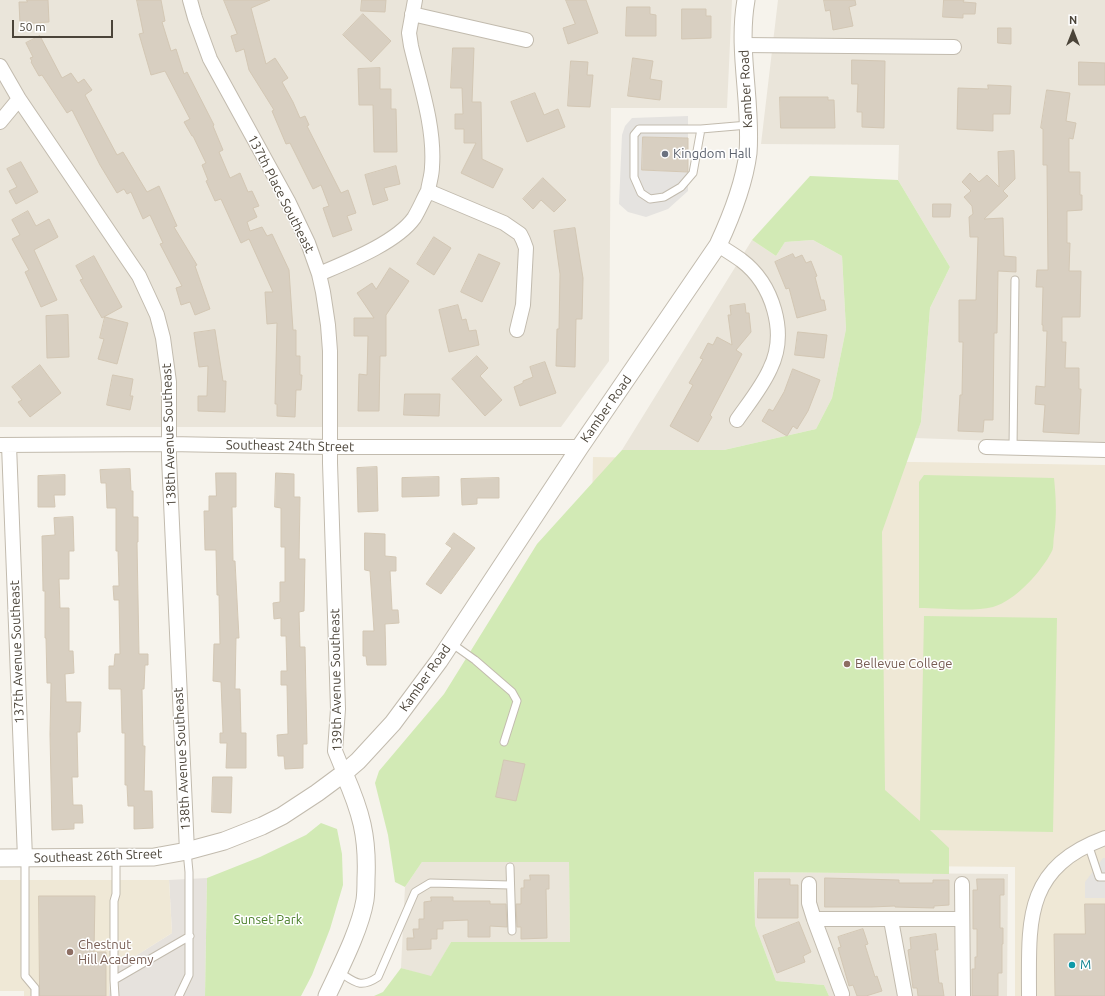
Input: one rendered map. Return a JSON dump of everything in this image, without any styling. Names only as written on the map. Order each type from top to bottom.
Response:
[{"type":"street","name":"137th Place Southeast","points":[[190,0],[194,18],[210,59],[288,202],[308,243],[319,274],[328,325],[330,351],[330,447]]},
{"type":"street","points":[[319,274],[358,258],[384,243],[404,228],[413,219],[428,191],[432,168],[433,149],[431,130],[409,33],[415,0]]},
{"type":"street","name":"Kamber Road","points":[[344,773],[358,761],[393,723],[450,643],[580,447],[718,245],[740,192],[748,152],[748,125],[743,45],[746,0]]},
{"type":"street","points":[[412,14],[526,40]]},
{"type":"street","points":[[743,45],[954,47]]},
{"type":"street","name":"138th Avenue Southeast","points":[[0,66],[20,99],[139,276],[157,315],[166,359],[168,382],[169,444],[187,850]]},
{"type":"street","points":[[0,122],[20,99]]},
{"type":"street","points":[[428,191],[504,223],[520,234],[526,248],[523,305],[517,330]]},
{"type":"street","points":[[718,245],[742,260],[756,275],[767,290],[773,303],[777,319],[777,344],[771,369],[737,420]]},
{"type":"street","name":"Southeast 24th Street","points":[[5,445],[169,444],[330,447],[580,447]]},
{"type":"street","name":"137th Avenue Southeast","points":[[5,445],[25,858]]},
{"type":"street","name":"139th Avenue Southeast","points":[[327,996],[339,972],[360,920],[365,900],[367,864],[363,824],[356,800],[335,751],[338,709],[330,447]]},
{"type":"street","points":[[986,447],[1105,450]]},
{"type":"street","name":"Southeast 26th Street","points":[[0,858],[154,857],[224,841],[262,826],[282,816],[317,794],[344,773]]},
{"type":"street","points":[[1029,996],[1030,923],[1038,893],[1057,867],[1076,851],[1088,844],[1105,838]]},
{"type":"street","points":[[809,884],[809,903],[842,994]]},
{"type":"street","points":[[962,884],[963,996]]},
{"type":"street","points":[[814,919],[962,920]]},
{"type":"street","points":[[891,920],[905,996]]},
{"type":"lane","points":[[701,129],[693,173],[681,187],[664,197],[650,199],[641,193],[634,176],[634,136],[639,129],[701,129],[748,125]]},
{"type":"lane","points":[[1014,448],[1013,360],[1015,280]]},
{"type":"lane","points":[[450,643],[476,660],[512,692],[517,700],[504,742]]},
{"type":"lane","points":[[1088,844],[1099,877],[1105,876]]},
{"type":"lane","points":[[179,996],[189,975],[189,872],[187,850]]},
{"type":"lane","points":[[25,858],[25,976],[35,988],[35,996]]},
{"type":"lane","points":[[115,996],[114,901],[116,894],[116,858]]},
{"type":"lane","points":[[510,867],[512,931]]},
{"type":"lane","points":[[339,972],[358,983],[369,984],[378,977],[415,892],[430,883],[510,885]]},
{"type":"lane","points":[[114,980],[190,936]]},
{"type":"shaded area","points":[[0,0],[732,0],[727,108],[611,108],[609,361],[561,427],[0,427]]},
{"type":"shaded area","points":[[778,0],[1105,0],[1105,445],[915,438],[921,422],[930,308],[950,267],[898,180],[899,145],[761,144]]},
{"type":"shaded area","points":[[688,116],[688,138],[643,137],[642,170],[688,172],[688,191],[668,209],[646,217],[628,212],[619,204],[622,135],[625,126],[632,118]]},
{"type":"shaded area","points":[[752,240],[776,256],[785,242],[813,240],[842,256],[846,329],[832,398],[816,429],[724,450],[622,450]]},
{"type":"shaded area","name":"Bellevue College","points":[[593,457],[1105,465],[1105,996],[1015,996],[1015,867],[585,863]]},
{"type":"shaded area","points":[[1103,858],[1105,858],[1105,898],[1085,898],[1085,882]]},
{"type":"shaded area","points":[[422,862],[569,862],[570,942],[451,942],[431,977],[401,968],[405,887]]},
{"type":"shaded area","points":[[754,872],[1008,874],[1007,996],[829,996],[824,985],[776,981],[755,925]]},
{"type":"shaded area","points":[[207,878],[205,996],[109,996],[110,972],[172,933],[169,880]]},
{"type":"shaded area","name":"Chestnut Hill Academy","points":[[0,880],[169,880],[172,933],[110,972],[109,996],[24,996],[24,991],[0,991]]},
{"type":"green space","points":[[810,176],[898,180],[950,267],[930,308],[921,422],[882,532],[885,790],[920,821],[924,616],[1057,618],[1053,832],[930,830],[949,848],[949,874],[754,872],[755,925],[776,981],[824,985],[829,996],[374,996],[383,992],[401,968],[431,976],[451,942],[570,942],[569,862],[422,862],[405,887],[395,882],[388,835],[375,783],[379,771],[444,694],[537,544],[622,450],[724,450],[816,429],[832,398],[846,329],[842,256],[813,240],[785,242],[776,256],[752,240]]},
{"type":"green space","points":[[924,475],[1054,478],[1056,514],[1053,549],[1035,576],[1010,599],[993,607],[966,610],[919,608],[919,482]]},
{"type":"green space","name":"Sunset Park","points":[[321,823],[337,829],[342,854],[343,885],[330,929],[312,975],[301,996],[205,996],[207,878],[260,857],[306,835]]},
{"type":"building","points":[[27,0],[48,0],[49,22],[20,24],[19,2],[27,2]]},
{"type":"building","points":[[137,0],[161,0],[165,21],[162,22],[171,51],[176,49],[184,74],[187,72],[214,125],[213,126],[223,150],[219,152],[230,178],[240,173],[248,192],[252,191],[259,206],[253,208],[257,217],[247,222],[250,231],[262,227],[267,236],[272,234],[289,270],[293,330],[296,330],[296,356],[300,356],[300,375],[302,375],[301,390],[296,390],[295,417],[277,416],[277,404],[275,404],[277,323],[267,324],[265,292],[273,292],[249,239],[241,243],[221,199],[215,201],[206,181],[208,180],[202,165],[206,163],[193,136],[184,122],[190,119],[165,71],[151,75],[139,34],[143,33]]},
{"type":"building","points":[[224,0],[270,0],[251,8],[266,64],[275,58],[288,78],[282,82],[300,118],[305,116],[309,125],[307,126],[341,193],[348,190],[356,213],[347,216],[352,230],[333,237],[323,208],[329,206],[321,185],[313,189],[290,143],[286,144],[272,111],[274,110],[249,70],[244,49],[236,52],[231,36],[237,34]]},
{"type":"building","points":[[362,0],[386,0],[385,12],[361,11]]},
{"type":"building","points":[[566,0],[586,0],[598,33],[568,44],[563,28],[575,24]]},
{"type":"building","points":[[824,0],[855,0],[856,5],[849,7],[853,26],[833,30],[830,10],[826,11]]},
{"type":"building","points":[[944,0],[964,0],[963,2],[976,3],[975,14],[963,14],[963,18],[943,17]]},
{"type":"building","points":[[627,7],[650,7],[650,14],[656,15],[656,36],[626,36]]},
{"type":"building","points":[[682,9],[706,9],[706,16],[711,16],[711,38],[682,39]]},
{"type":"building","points":[[363,14],[391,41],[371,62],[343,35]]},
{"type":"building","points":[[998,28],[1011,28],[1011,44],[998,43]]},
{"type":"building","points":[[40,36],[62,78],[71,73],[78,83],[84,79],[92,90],[85,95],[117,155],[123,152],[147,192],[159,186],[177,226],[174,227],[197,265],[195,266],[210,309],[195,315],[190,302],[181,305],[176,288],[182,286],[160,244],[163,243],[150,215],[143,219],[131,192],[127,194],[124,189],[117,193],[100,165],[72,110],[67,113],[42,75],[39,76],[31,62],[32,61],[30,58],[33,57],[26,43]]},
{"type":"building","points":[[453,48],[474,48],[472,102],[481,102],[482,159],[503,169],[493,188],[461,173],[476,143],[464,143],[464,129],[455,129],[455,114],[463,114],[462,88],[451,88]]},
{"type":"building","points":[[633,58],[653,61],[650,79],[662,81],[660,100],[628,96]]},
{"type":"building","points":[[852,60],[885,61],[884,128],[862,127],[862,112],[857,112],[858,84],[852,84]]},
{"type":"building","points":[[571,61],[588,62],[587,75],[593,75],[590,107],[568,106]]},
{"type":"building","points":[[1079,62],[1105,63],[1105,85],[1079,85]]},
{"type":"building","points":[[380,68],[380,89],[391,89],[391,109],[396,109],[397,152],[374,152],[373,105],[359,105],[358,69]]},
{"type":"building","points":[[988,85],[1011,86],[1010,114],[993,114],[993,131],[957,129],[958,88],[988,89]]},
{"type":"building","points":[[1047,90],[1070,93],[1066,121],[1076,123],[1073,139],[1069,138],[1069,172],[1080,172],[1080,195],[1082,195],[1082,210],[1067,211],[1067,243],[1070,243],[1069,271],[1081,271],[1080,317],[1062,317],[1062,342],[1066,342],[1065,368],[1079,368],[1079,389],[1081,389],[1079,434],[1043,432],[1045,405],[1035,404],[1036,386],[1045,387],[1047,331],[1043,331],[1042,325],[1043,287],[1036,287],[1037,270],[1048,270],[1047,165],[1043,165],[1043,129],[1041,128]]},
{"type":"building","points":[[535,93],[544,115],[558,109],[565,127],[527,142],[511,102]]},
{"type":"building","points":[[780,97],[828,97],[828,100],[834,100],[835,128],[781,128]]},
{"type":"building","name":"Kingdom Hall","points":[[643,137],[688,138],[688,172],[642,170]]},
{"type":"building","points":[[1014,151],[1015,179],[1003,191],[1008,196],[984,219],[1003,218],[1004,256],[1016,257],[1016,272],[998,271],[997,333],[994,333],[993,420],[984,420],[983,432],[958,431],[960,395],[962,395],[963,342],[959,342],[959,300],[976,300],[978,237],[970,237],[969,217],[973,214],[972,206],[964,197],[971,191],[962,182],[970,173],[979,182],[987,175],[999,187],[998,152]]},
{"type":"building","points":[[21,162],[38,192],[16,204],[9,191],[17,187],[7,169]]},
{"type":"building","points":[[396,166],[400,184],[384,188],[388,200],[373,205],[365,175]]},
{"type":"building","points":[[543,178],[566,200],[554,212],[541,200],[533,209],[523,199]]},
{"type":"building","points":[[933,204],[951,204],[950,217],[933,217]]},
{"type":"building","points":[[28,211],[36,226],[49,219],[58,237],[34,250],[57,300],[41,307],[25,272],[29,270],[12,239],[20,235],[12,220]]},
{"type":"building","points":[[575,228],[583,278],[582,319],[576,319],[575,367],[556,366],[557,329],[559,329],[560,274],[554,231]]},
{"type":"building","points":[[434,237],[451,248],[434,275],[417,264]]},
{"type":"building","points":[[479,254],[500,263],[482,302],[461,292]]},
{"type":"building","points":[[793,254],[795,258],[802,255],[806,263],[811,261],[817,276],[815,277],[821,300],[824,300],[826,310],[797,318],[789,288],[786,289],[775,262]]},
{"type":"building","points":[[94,256],[122,307],[102,318],[80,280],[83,279],[76,266]]},
{"type":"building","points":[[390,268],[409,281],[386,315],[386,356],[380,356],[379,411],[358,411],[359,374],[367,375],[368,336],[354,336],[354,318],[374,318],[357,293],[372,283],[376,289]]},
{"type":"building","points":[[745,304],[746,313],[749,313],[751,332],[736,350],[742,354],[710,415],[712,417],[698,442],[670,426],[693,385],[689,383],[703,359],[700,358],[708,343],[713,345],[717,337],[732,345],[728,315],[731,315],[730,306]]},
{"type":"building","points":[[458,305],[462,320],[466,319],[469,331],[476,330],[479,345],[449,352],[439,310]]},
{"type":"building","points":[[68,315],[69,357],[47,358],[46,316]]},
{"type":"building","points":[[105,317],[128,323],[117,364],[98,359],[104,339],[100,338]]},
{"type":"building","points":[[215,330],[223,381],[226,381],[225,412],[198,411],[198,396],[207,396],[208,366],[199,367],[194,333]]},
{"type":"building","points":[[798,332],[827,335],[824,358],[795,355]]},
{"type":"building","points":[[477,356],[488,368],[480,376],[502,400],[485,416],[452,379]]},
{"type":"building","points":[[545,362],[556,393],[520,406],[514,387],[533,377],[530,367]]},
{"type":"building","points":[[40,365],[61,393],[30,417],[18,402],[22,400],[12,387]]},
{"type":"building","points":[[793,369],[820,380],[808,411],[797,429],[793,426],[787,436],[762,421],[769,409],[773,411],[784,392]]},
{"type":"building","points":[[113,375],[133,379],[130,396],[133,396],[130,410],[107,405]]},
{"type":"building","points":[[405,394],[440,394],[439,416],[404,415]]},
{"type":"building","points":[[377,467],[378,511],[358,512],[357,468]]},
{"type":"building","points":[[130,469],[131,491],[133,491],[133,517],[138,517],[139,654],[148,654],[148,665],[145,665],[144,689],[142,689],[143,746],[145,746],[144,791],[152,791],[153,828],[134,829],[134,806],[128,806],[127,785],[125,785],[125,733],[122,733],[121,689],[109,689],[109,666],[114,666],[115,654],[120,654],[119,600],[114,600],[113,586],[119,586],[118,551],[116,551],[116,508],[107,508],[106,483],[101,483],[100,470]]},
{"type":"building","points":[[216,473],[236,473],[236,507],[232,507],[233,561],[235,561],[239,638],[236,638],[235,689],[240,689],[241,733],[246,733],[246,768],[226,768],[227,743],[220,743],[220,733],[223,733],[221,682],[213,681],[214,644],[220,644],[219,595],[217,595],[216,550],[205,550],[204,511],[209,511],[209,496],[216,496]]},
{"type":"building","points":[[276,473],[294,474],[294,497],[300,497],[299,559],[305,559],[304,611],[299,612],[300,647],[305,647],[307,744],[303,744],[303,768],[285,769],[284,756],[278,756],[277,735],[288,734],[287,685],[281,685],[281,671],[287,671],[286,636],[281,636],[281,618],[274,619],[273,603],[280,602],[280,582],[285,582],[285,547],[281,547],[281,508],[275,507]]},
{"type":"building","points":[[65,475],[65,495],[54,495],[55,507],[38,507],[38,476]]},
{"type":"building","points":[[439,477],[439,496],[402,497],[402,478]]},
{"type":"building","points":[[499,478],[499,498],[477,498],[477,504],[462,505],[461,479]]},
{"type":"building","points":[[73,517],[74,551],[69,551],[69,579],[59,579],[60,608],[69,608],[69,651],[73,651],[74,673],[65,674],[66,702],[81,702],[80,732],[77,732],[78,777],[72,777],[73,805],[82,805],[83,823],[74,823],[74,829],[52,830],[50,734],[51,683],[47,683],[42,536],[55,535],[54,518]]},
{"type":"building","points":[[365,533],[385,534],[385,556],[396,557],[396,571],[390,571],[392,610],[398,610],[399,623],[385,624],[386,665],[367,665],[366,656],[363,656],[363,631],[374,631],[370,571],[365,570]]},
{"type":"building","points":[[454,533],[475,548],[441,594],[426,584],[452,548],[446,544]]},
{"type":"building","points":[[504,760],[525,764],[516,801],[496,797]]},
{"type":"building","points":[[213,777],[232,777],[231,813],[212,812]]},
{"type":"building","points":[[530,875],[549,875],[549,889],[546,889],[547,938],[521,939],[521,927],[517,927],[516,904],[521,904],[521,888],[524,888],[524,880],[530,880]]},
{"type":"building","points":[[825,878],[899,880],[899,883],[933,883],[933,880],[949,880],[949,905],[934,906],[934,908],[895,906],[825,907]]},
{"type":"building","points":[[759,879],[790,879],[790,885],[798,885],[798,918],[758,918]]},
{"type":"building","points":[[977,879],[1004,879],[1004,895],[1000,895],[1000,928],[1003,928],[1003,944],[1002,973],[998,973],[998,996],[972,996],[972,969],[975,969],[975,957],[977,957],[977,929],[973,929],[973,890],[977,890]]},
{"type":"building","points":[[39,896],[95,896],[94,952],[106,952],[106,996],[40,996]]},
{"type":"building","points":[[431,897],[453,897],[453,901],[490,901],[490,904],[506,904],[507,927],[490,926],[490,937],[468,937],[468,920],[443,921],[443,929],[437,929],[437,939],[431,939],[431,949],[407,950],[407,938],[414,938],[413,929],[419,929],[419,919],[424,919],[424,902],[431,901]]},
{"type":"building","points":[[1085,904],[1105,904],[1105,996],[1055,996],[1054,934],[1085,934]]},
{"type":"building","points":[[799,922],[811,952],[803,956],[805,962],[777,973],[763,936]]},
{"type":"building","points":[[863,929],[868,944],[865,945],[875,977],[877,976],[882,991],[866,996],[857,996],[853,985],[849,986],[838,948],[841,947],[838,937]]},
{"type":"building","points":[[936,934],[938,950],[935,950],[939,983],[942,983],[944,996],[918,996],[917,988],[913,988],[908,950],[911,949],[910,938]]},
{"type":"place","name":"Kingdom Hall","points":[[665,154]]},
{"type":"place","name":"Bellevue College","points":[[847,664]]},
{"type":"place","name":"Chestnut Hill Academy","points":[[70,952]]},
{"type":"place","name":"M","points":[[1072,965]]}]
